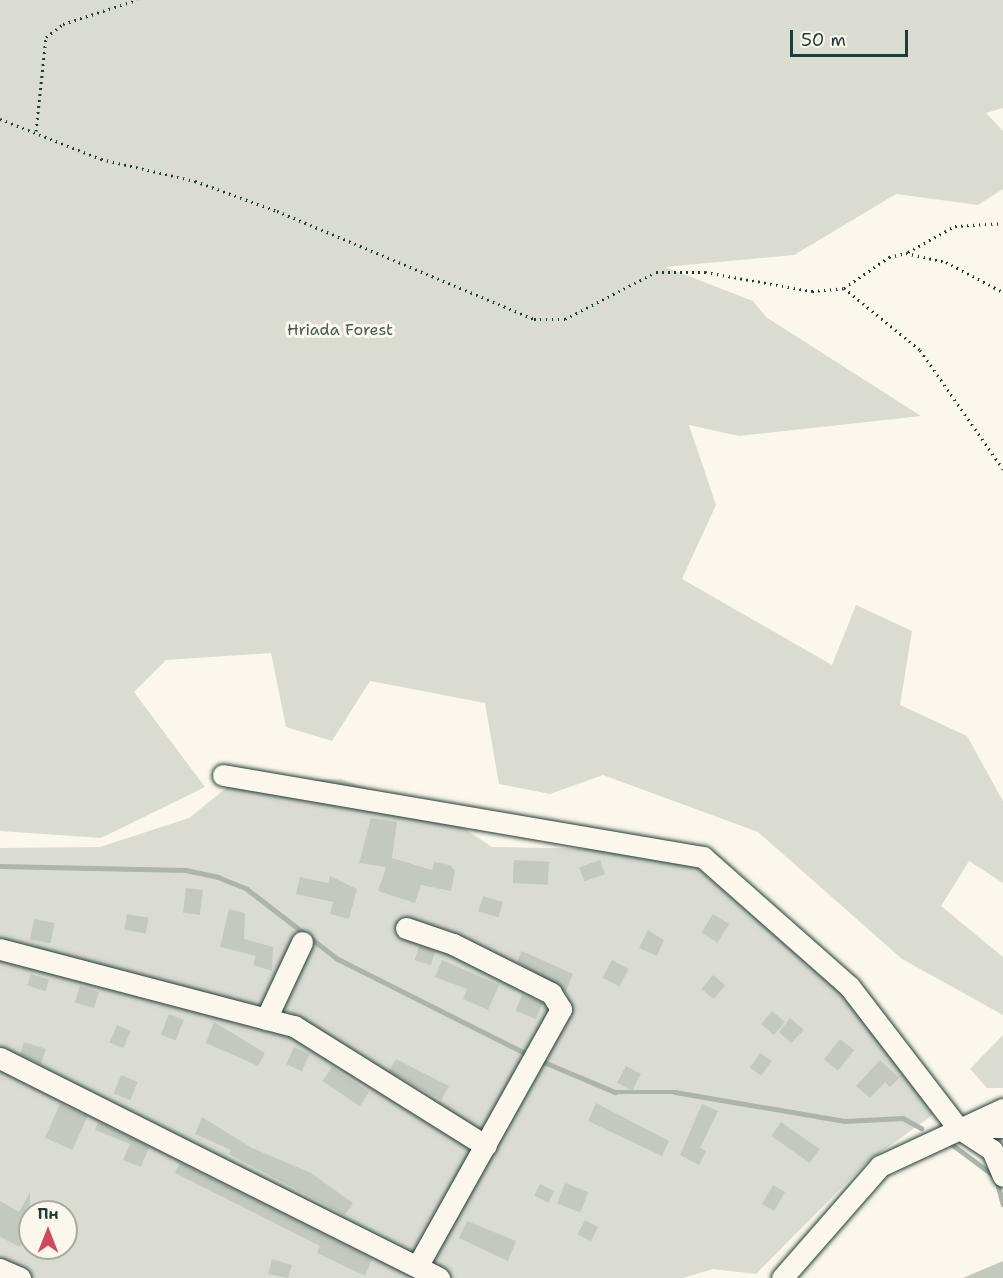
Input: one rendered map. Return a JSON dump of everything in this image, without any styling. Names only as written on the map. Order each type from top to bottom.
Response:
[{"type":"street","points":[[223,775],[704,857],[849,986],[957,1127],[992,1150],[1003,1176]]},
{"type":"street","points":[[406,928],[453,944],[558,1000],[558,1019],[418,1265]]},
{"type":"street","points":[[266,1019],[302,942]]},
{"type":"street","points":[[0,949],[294,1026],[486,1146]]},
{"type":"street","points":[[0,1058],[418,1265],[439,1278]]},
{"type":"street","points":[[782,1278],[880,1166],[957,1127],[1003,1109]]},
{"type":"street","points":[[957,1127],[1003,1127]]},
{"type":"street","points":[[0,1269],[20,1278]]},
{"type":"path","points":[[36,131],[46,37],[63,24],[137,0]]},
{"type":"path","points":[[0,119],[36,131],[101,159],[195,182],[277,212],[534,320],[566,319],[656,272],[705,272],[812,291],[844,288],[889,257],[906,253],[955,226],[1003,223]]},
{"type":"path","points":[[906,253],[946,262],[1003,292]]},
{"type":"path","points":[[844,288],[920,351],[1003,469]]},
{"type":"green space","name":"Hriada Forest","points":[[0,0],[1003,0],[1003,108],[986,113],[1003,131],[1003,189],[978,205],[896,194],[794,255],[665,267],[753,301],[766,317],[921,416],[739,436],[689,425],[716,505],[682,579],[832,665],[856,605],[912,631],[900,705],[967,736],[1003,801],[1003,883],[969,861],[941,906],[1003,957],[1003,1015],[902,959],[758,832],[603,775],[550,794],[499,784],[485,703],[370,681],[332,741],[286,727],[271,653],[166,660],[134,692],[205,787],[101,838],[0,831]]},
{"type":"green space","points":[[341,779],[444,815],[492,847],[641,850],[694,865],[843,993],[944,1107],[867,1162],[756,1274],[713,1269],[683,1278],[0,1278],[0,848],[100,847],[189,818],[235,781]]},
{"type":"green space","points":[[1003,1035],[1003,1088],[987,1088],[970,1069]]},
{"type":"building","points":[[371,818],[397,822],[392,858],[432,870],[434,862],[450,865],[455,871],[451,891],[421,885],[415,903],[378,891],[386,867],[359,863]]},
{"type":"building","points":[[514,860],[549,862],[548,885],[513,883]]},
{"type":"building","points":[[600,860],[605,874],[584,882],[579,868]]},
{"type":"building","points":[[330,876],[357,889],[349,919],[330,914],[333,902],[296,894],[300,877],[328,883]]},
{"type":"building","points":[[186,888],[203,890],[200,915],[183,913]]},
{"type":"building","points":[[483,896],[503,902],[498,917],[478,911]]},
{"type":"building","points":[[229,909],[245,913],[244,939],[273,947],[272,971],[253,965],[256,956],[220,947]]},
{"type":"building","points":[[127,914],[149,918],[146,934],[124,930]]},
{"type":"building","points":[[713,914],[729,924],[717,943],[701,933]]},
{"type":"building","points":[[34,919],[55,923],[51,944],[30,940]]},
{"type":"building","points":[[648,930],[664,940],[657,956],[639,948]]},
{"type":"building","points":[[419,946],[435,951],[431,965],[415,960]]},
{"type":"building","points":[[522,951],[573,974],[566,991],[517,962]]},
{"type":"building","points":[[442,960],[499,985],[488,1010],[463,999],[467,989],[435,977]]},
{"type":"building","points":[[612,960],[629,969],[619,987],[603,978]]},
{"type":"building","points":[[31,974],[49,980],[45,991],[27,985]]},
{"type":"building","points":[[713,975],[725,985],[714,999],[701,989]]},
{"type":"building","points":[[80,986],[99,992],[94,1008],[75,1002]]},
{"type":"building","points":[[522,995],[542,1003],[536,1019],[516,1011]]},
{"type":"building","points":[[772,1011],[785,1022],[774,1035],[761,1024]]},
{"type":"building","points":[[169,1014],[184,1020],[176,1040],[161,1034]]},
{"type":"building","points":[[790,1018],[804,1030],[791,1043],[779,1032]]},
{"type":"building","points":[[214,1022],[265,1053],[258,1066],[206,1043]]},
{"type":"building","points":[[117,1025],[131,1031],[123,1048],[110,1042]]},
{"type":"building","points":[[840,1039],[854,1050],[838,1071],[824,1059]]},
{"type":"building","points":[[24,1042],[46,1049],[41,1064],[20,1054]]},
{"type":"building","points":[[294,1047],[310,1054],[302,1071],[286,1064]]},
{"type":"building","points":[[760,1053],[772,1061],[762,1076],[750,1068]]},
{"type":"building","points":[[396,1059],[449,1086],[441,1100],[389,1071]]},
{"type":"building","points":[[880,1060],[899,1078],[890,1087],[885,1082],[870,1098],[856,1086]]},
{"type":"building","points":[[626,1066],[641,1074],[632,1091],[617,1083]]},
{"type":"building","points":[[332,1067],[369,1092],[360,1106],[322,1081]]},
{"type":"building","points":[[121,1075],[138,1082],[130,1100],[114,1094]]},
{"type":"building","points":[[596,1103],[669,1141],[662,1156],[588,1121]]},
{"type":"building","points":[[60,1104],[87,1116],[72,1150],[45,1138]]},
{"type":"building","points":[[702,1104],[718,1111],[700,1148],[706,1151],[699,1165],[680,1155]]},
{"type":"building","points":[[202,1117],[252,1148],[311,1173],[353,1203],[345,1215],[229,1154],[231,1150],[195,1134]]},
{"type":"building","points":[[98,1122],[149,1147],[141,1167],[123,1160],[130,1144],[95,1130]]},
{"type":"building","points":[[781,1122],[820,1149],[810,1163],[771,1136]]},
{"type":"building","points":[[180,1163],[372,1259],[365,1276],[317,1253],[320,1246],[175,1173]]},
{"type":"building","points":[[565,1183],[588,1192],[580,1212],[557,1204]]},
{"type":"building","points":[[540,1184],[554,1191],[548,1203],[534,1196]]},
{"type":"building","points":[[773,1185],[785,1192],[774,1211],[762,1204]]},
{"type":"building","points":[[0,1201],[18,1211],[18,1246],[0,1237]]},
{"type":"building","points":[[585,1220],[598,1227],[591,1241],[577,1234]]},
{"type":"building","points":[[467,1221],[516,1241],[508,1261],[459,1238]]},
{"type":"building","points":[[272,1259],[292,1265],[288,1278],[268,1274]]},
{"type":"building","points":[[1003,1261],[1003,1278],[963,1278]]},
{"type":"waterway","points":[[0,866],[186,870],[218,877],[247,889],[338,959],[525,1053]]},
{"type":"waterway","points":[[544,1062],[615,1092],[675,1092],[845,1121],[903,1118],[921,1128]]},
{"type":"waterway","points":[[949,1142],[992,1174]]},
{"type":"waterway","points":[[997,1181],[1003,1204]]}]
